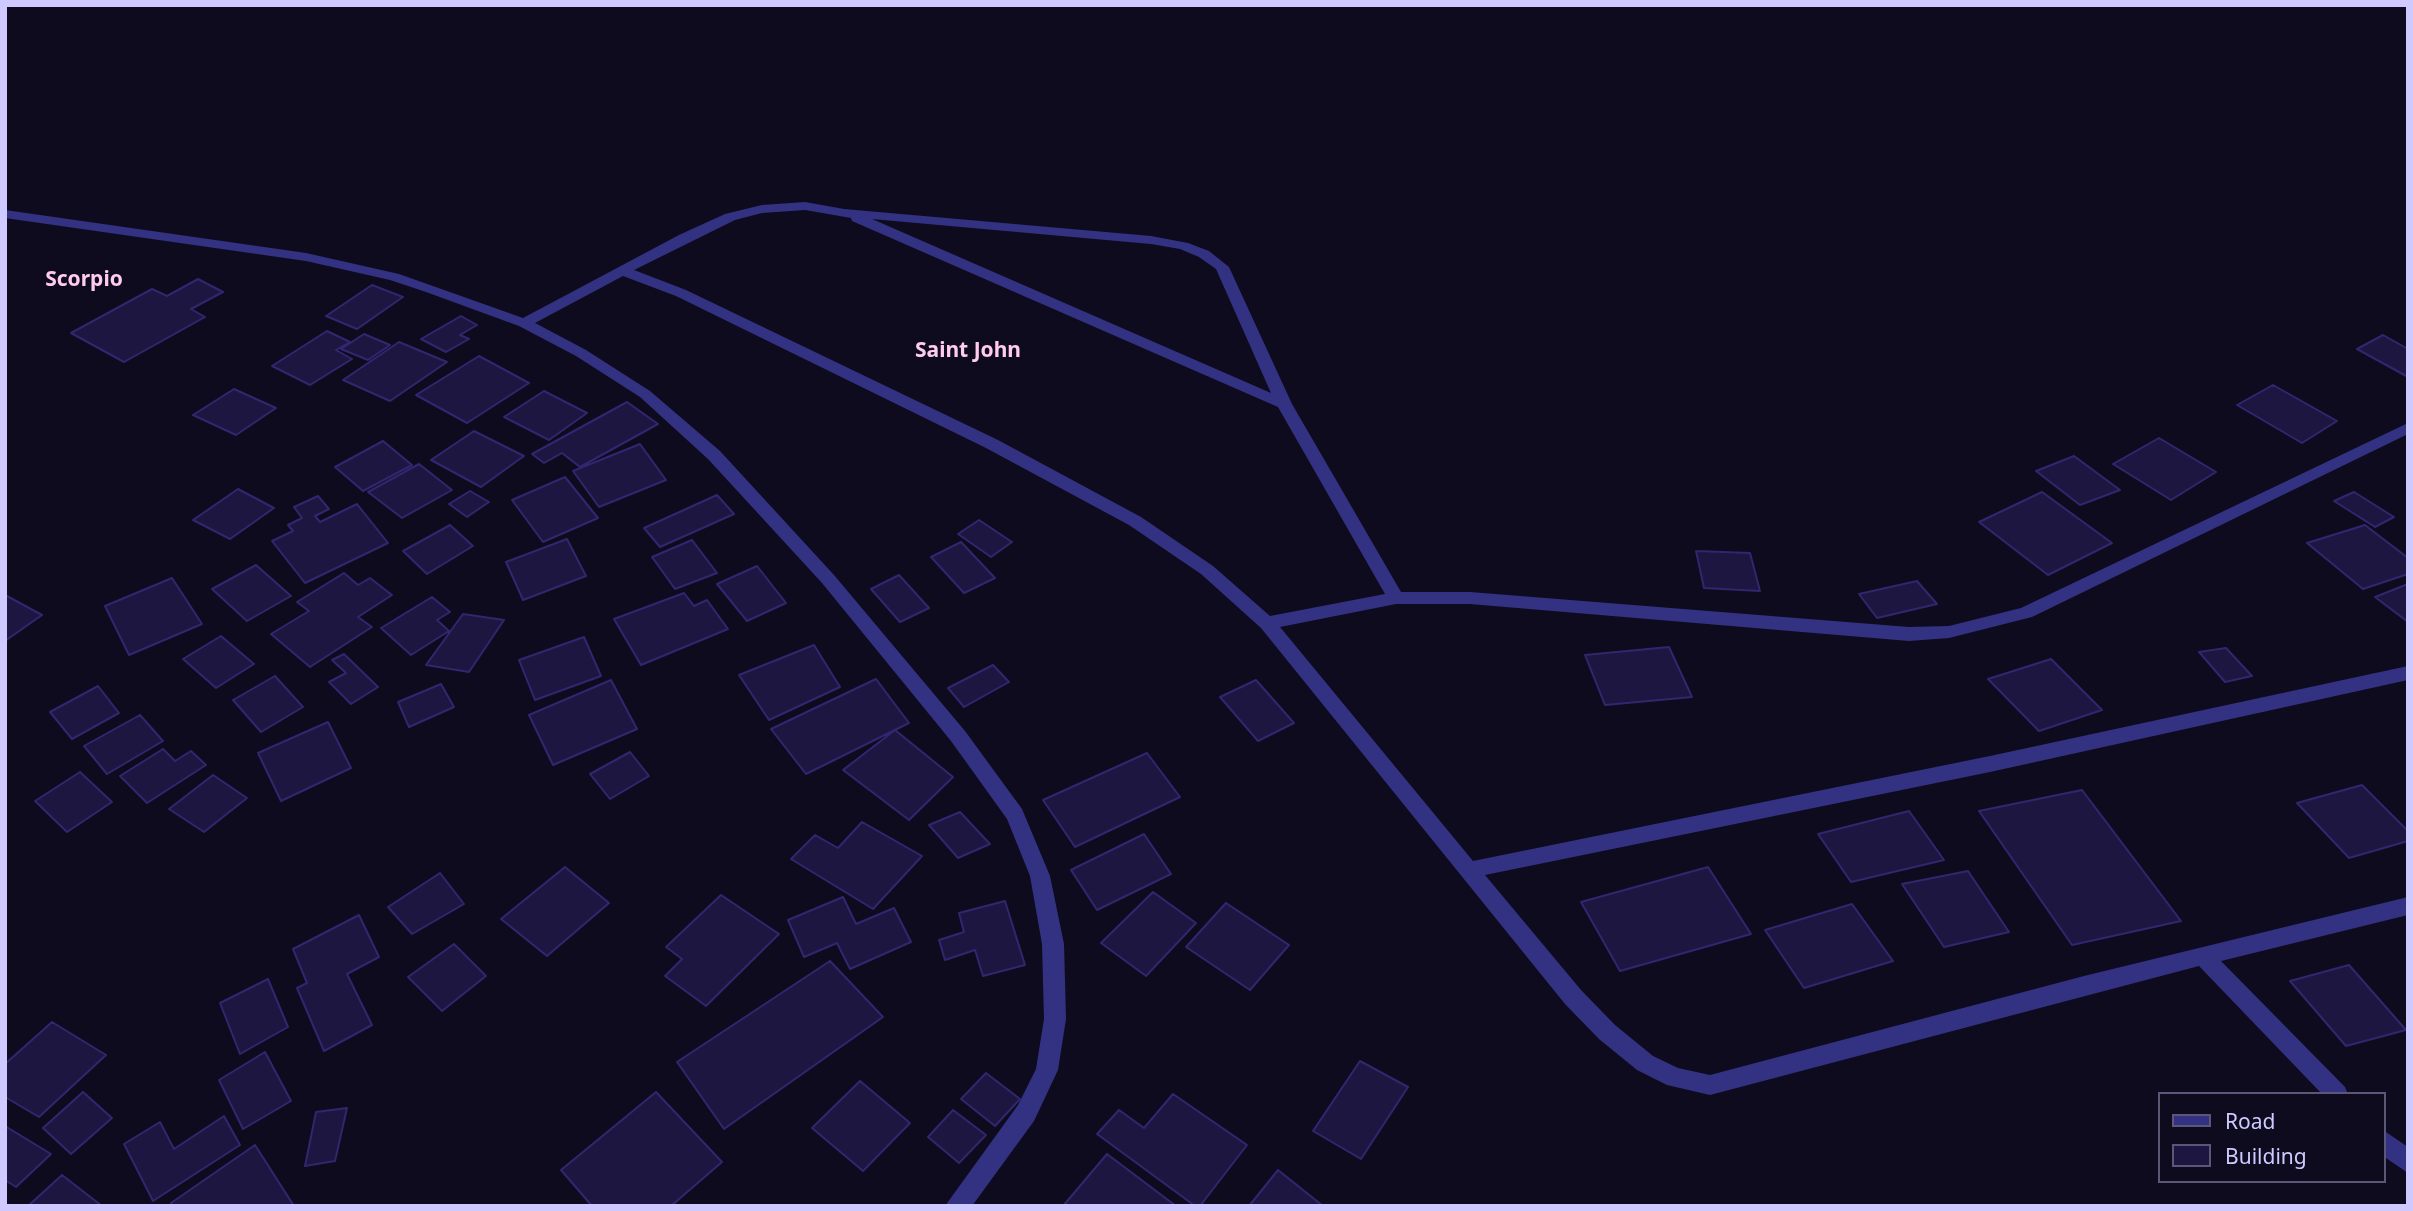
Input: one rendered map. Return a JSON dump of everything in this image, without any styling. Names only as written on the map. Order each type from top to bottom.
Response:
[{"type":"street","points":[[524,323],[730,216],[762,209],[805,206],[844,213],[1151,240],[1183,246],[1204,254],[1222,267],[1284,404],[1396,598]]},
{"type":"street","points":[[844,213],[1284,404]]},
{"type":"street","points":[[5,214],[221,243],[306,257],[394,277],[524,323],[581,353],[645,394],[713,455],[828,579],[958,736],[1015,815],[1040,876],[1052,944],[1055,1019],[1048,1070],[1026,1113],[957,1206]]},
{"type":"street","points":[[623,271],[681,293],[980,438],[1135,521],[1207,570],[1267,623],[1573,997],[1607,1032],[1645,1063],[1675,1078],[1710,1085],[2084,985],[2408,906]]},
{"type":"street","points":[[1267,623],[1396,598],[1470,598],[1909,634],[1949,632],[2026,613],[2408,428]]},
{"type":"street","points":[[1469,870],[1990,764],[2408,673]]},
{"type":"street","points":[[2203,956],[2335,1092]]},
{"type":"street","points":[[2385,1143],[2408,1162]]},
{"type":"building","points":[[198,279],[223,292],[191,309],[205,317],[124,362],[71,333],[152,289],[167,296]]},
{"type":"building","points":[[372,285],[403,297],[357,329],[326,316]]},
{"type":"building","points":[[461,316],[477,325],[460,335],[469,339],[446,352],[421,339]]},
{"type":"building","points":[[327,331],[350,342],[336,350],[352,359],[310,385],[272,366]]},
{"type":"building","points":[[364,334],[390,345],[368,360],[341,349]]},
{"type":"building","points":[[2383,335],[2408,349],[2408,377],[2357,349]]},
{"type":"building","points":[[399,342],[447,362],[390,401],[343,380]]},
{"type":"building","points":[[479,356],[529,383],[467,423],[416,395]]},
{"type":"building","points":[[2273,385],[2337,421],[2302,443],[2237,405]]},
{"type":"building","points":[[234,389],[276,408],[236,435],[193,415]]},
{"type":"building","points":[[544,391],[587,413],[549,440],[504,417]]},
{"type":"building","points":[[627,402],[658,424],[580,467],[562,453],[544,463],[532,454]]},
{"type":"building","points":[[474,431],[524,456],[481,487],[431,460]]},
{"type":"building","points":[[2159,438],[2216,472],[2171,500],[2113,464]]},
{"type":"building","points":[[383,441],[412,465],[363,491],[335,467]]},
{"type":"building","points":[[640,444],[666,480],[599,507],[573,471]]},
{"type":"building","points":[[2074,456],[2120,490],[2080,505],[2036,471]]},
{"type":"building","points":[[419,464],[452,490],[402,518],[368,492]]},
{"type":"building","points":[[565,477],[598,518],[543,542],[512,500]]},
{"type":"building","points":[[238,489],[274,508],[230,539],[193,520]]},
{"type":"building","points":[[470,491],[489,502],[467,517],[449,504]]},
{"type":"building","points":[[2042,492],[2112,543],[2048,575],[1979,522]]},
{"type":"building","points":[[2354,492],[2394,517],[2375,527],[2334,501]]},
{"type":"building","points":[[717,495],[734,514],[660,547],[644,528]]},
{"type":"building","points":[[318,496],[329,509],[315,516],[320,522],[357,504],[388,543],[305,583],[272,541],[293,531],[288,525],[302,518],[294,507]]},
{"type":"building","points":[[979,520],[1012,542],[991,557],[958,534]]},
{"type":"building","points":[[450,525],[473,546],[427,574],[403,551]]},
{"type":"building","points":[[2365,525],[2408,558],[2408,574],[2363,589],[2307,543]]},
{"type":"building","points":[[567,539],[586,576],[523,600],[506,562]]},
{"type":"building","points":[[692,540],[717,573],[675,589],[652,557]]},
{"type":"building","points":[[961,542],[995,578],[964,593],[931,557]]},
{"type":"building","points":[[1696,551],[1750,553],[1760,591],[1704,588]]},
{"type":"building","points":[[256,565],[291,596],[247,621],[212,589]]},
{"type":"building","points":[[757,566],[786,603],[747,621],[717,584]]},
{"type":"building","points":[[344,573],[358,585],[370,578],[392,595],[358,617],[372,627],[310,667],[271,634],[309,611],[297,602]]},
{"type":"building","points":[[899,575],[929,608],[900,622],[871,589]]},
{"type":"building","points":[[172,578],[202,624],[129,655],[105,606]]},
{"type":"building","points":[[1917,581],[1937,604],[1877,618],[1859,594]]},
{"type":"building","points":[[2408,584],[2408,622],[2375,597]]},
{"type":"building","points":[[684,593],[694,606],[707,600],[728,629],[641,665],[614,619]]},
{"type":"building","points":[[5,597],[42,615],[5,641]]},
{"type":"building","points":[[432,597],[450,612],[437,620],[449,631],[411,655],[381,628]]},
{"type":"building","points":[[463,614],[504,620],[469,672],[426,665]]},
{"type":"building","points":[[221,636],[254,664],[216,688],[183,659]]},
{"type":"building","points":[[584,637],[601,676],[535,700],[519,660]]},
{"type":"building","points":[[814,645],[840,687],[769,720],[739,675]]},
{"type":"building","points":[[1669,647],[1692,697],[1605,705],[1585,655]]},
{"type":"building","points":[[2226,648],[2252,676],[2225,682],[2199,652]]},
{"type":"building","points":[[344,654],[378,687],[351,704],[329,682],[346,673],[332,660]]},
{"type":"building","points":[[2051,659],[2102,710],[2039,731],[1988,679]]},
{"type":"building","points":[[993,665],[1009,682],[964,707],[948,688]]},
{"type":"building","points":[[275,676],[303,707],[261,732],[233,700]]},
{"type":"building","points":[[876,679],[909,723],[806,774],[771,729]]},
{"type":"building","points":[[611,680],[637,729],[553,765],[529,715]]},
{"type":"building","points":[[1256,680],[1294,723],[1258,741],[1220,697]]},
{"type":"building","points":[[441,684],[454,707],[409,727],[398,702]]},
{"type":"building","points":[[98,686],[119,713],[72,739],[50,712]]},
{"type":"building","points":[[140,715],[163,741],[107,774],[84,746]]},
{"type":"building","points":[[328,722],[351,768],[281,801],[258,753]]},
{"type":"building","points":[[895,730],[953,777],[909,820],[843,770]]},
{"type":"building","points":[[163,749],[175,761],[191,751],[206,765],[147,803],[120,776]]},
{"type":"building","points":[[630,752],[649,776],[610,799],[590,774]]},
{"type":"building","points":[[1147,753],[1180,797],[1075,847],[1043,800]]},
{"type":"building","points":[[80,772],[112,802],[67,832],[35,801]]},
{"type":"building","points":[[213,775],[247,798],[204,832],[169,809]]},
{"type":"building","points":[[2362,785],[2408,831],[2408,841],[2349,858],[2297,803]]},
{"type":"building","points":[[2082,790],[2181,921],[2072,945],[1979,811]]},
{"type":"building","points":[[1909,811],[1944,860],[1851,882],[1818,834]]},
{"type":"building","points":[[960,812],[990,844],[958,858],[929,825]]},
{"type":"building","points":[[862,822],[922,856],[873,909],[791,859],[815,835],[838,848]]},
{"type":"building","points":[[1144,834],[1171,874],[1097,910],[1071,870]]},
{"type":"building","points":[[565,867],[609,903],[547,956],[501,919]]},
{"type":"building","points":[[1708,867],[1751,934],[1620,971],[1581,902]]},
{"type":"building","points":[[1968,871],[2009,932],[1944,947],[1902,884]]},
{"type":"building","points":[[440,873],[464,904],[412,934],[388,907]]},
{"type":"building","points":[[1153,892],[1196,923],[1146,976],[1101,943]]},
{"type":"building","points":[[721,895],[779,934],[706,1006],[665,976],[682,959],[666,947]]},
{"type":"building","points":[[843,897],[856,924],[894,908],[911,942],[850,969],[837,943],[804,957],[788,920]]},
{"type":"building","points":[[1005,901],[1025,965],[983,976],[975,950],[945,960],[939,940],[964,932],[959,913]]},
{"type":"building","points":[[1226,903],[1289,945],[1250,990],[1186,947]]},
{"type":"building","points":[[1852,904],[1893,961],[1804,988],[1765,930]]},
{"type":"building","points":[[359,915],[379,957],[347,974],[372,1025],[324,1051],[297,988],[307,983],[293,949]]},
{"type":"building","points":[[454,944],[486,976],[442,1011],[408,977]]},
{"type":"building","points":[[830,961],[883,1017],[724,1129],[677,1062]]},
{"type":"building","points":[[2349,965],[2406,1030],[2346,1046],[2290,981]]},
{"type":"building","points":[[268,979],[288,1027],[240,1054],[220,1003]]},
{"type":"building","points":[[52,1022],[106,1055],[39,1117],[5,1097],[5,1064]]},
{"type":"building","points":[[265,1052],[291,1101],[243,1129],[219,1080]]},
{"type":"building","points":[[1360,1061],[1408,1087],[1361,1159],[1313,1131]]},
{"type":"building","points":[[986,1073],[1020,1099],[995,1126],[961,1099]]},
{"type":"building","points":[[860,1081],[910,1123],[863,1171],[812,1128]]},
{"type":"building","points":[[83,1092],[112,1118],[71,1154],[43,1128]]},
{"type":"building","points":[[656,1092],[722,1162],[671,1206],[592,1206],[561,1170]]},
{"type":"building","points":[[1173,1094],[1247,1145],[1200,1206],[1195,1206],[1097,1134],[1119,1110],[1144,1128]]},
{"type":"building","points":[[347,1108],[335,1161],[305,1166],[316,1112]]},
{"type":"building","points":[[953,1110],[986,1135],[959,1163],[928,1137]]},
{"type":"building","points":[[224,1116],[240,1145],[153,1201],[124,1144],[160,1122],[174,1149]]},
{"type":"building","points":[[5,1126],[51,1154],[16,1187],[5,1180]]},
{"type":"building","points":[[255,1145],[294,1206],[173,1206],[171,1203]]},
{"type":"building","points":[[1107,1154],[1176,1206],[1063,1206]]},
{"type":"building","points":[[1278,1170],[1323,1206],[1249,1206]]},
{"type":"building","points":[[62,1175],[102,1206],[28,1206]]},
{"type":"district","name":"Scorpio","points":[[84,280]]},
{"type":"district","name":"Saint John","points":[[968,351]]}]
